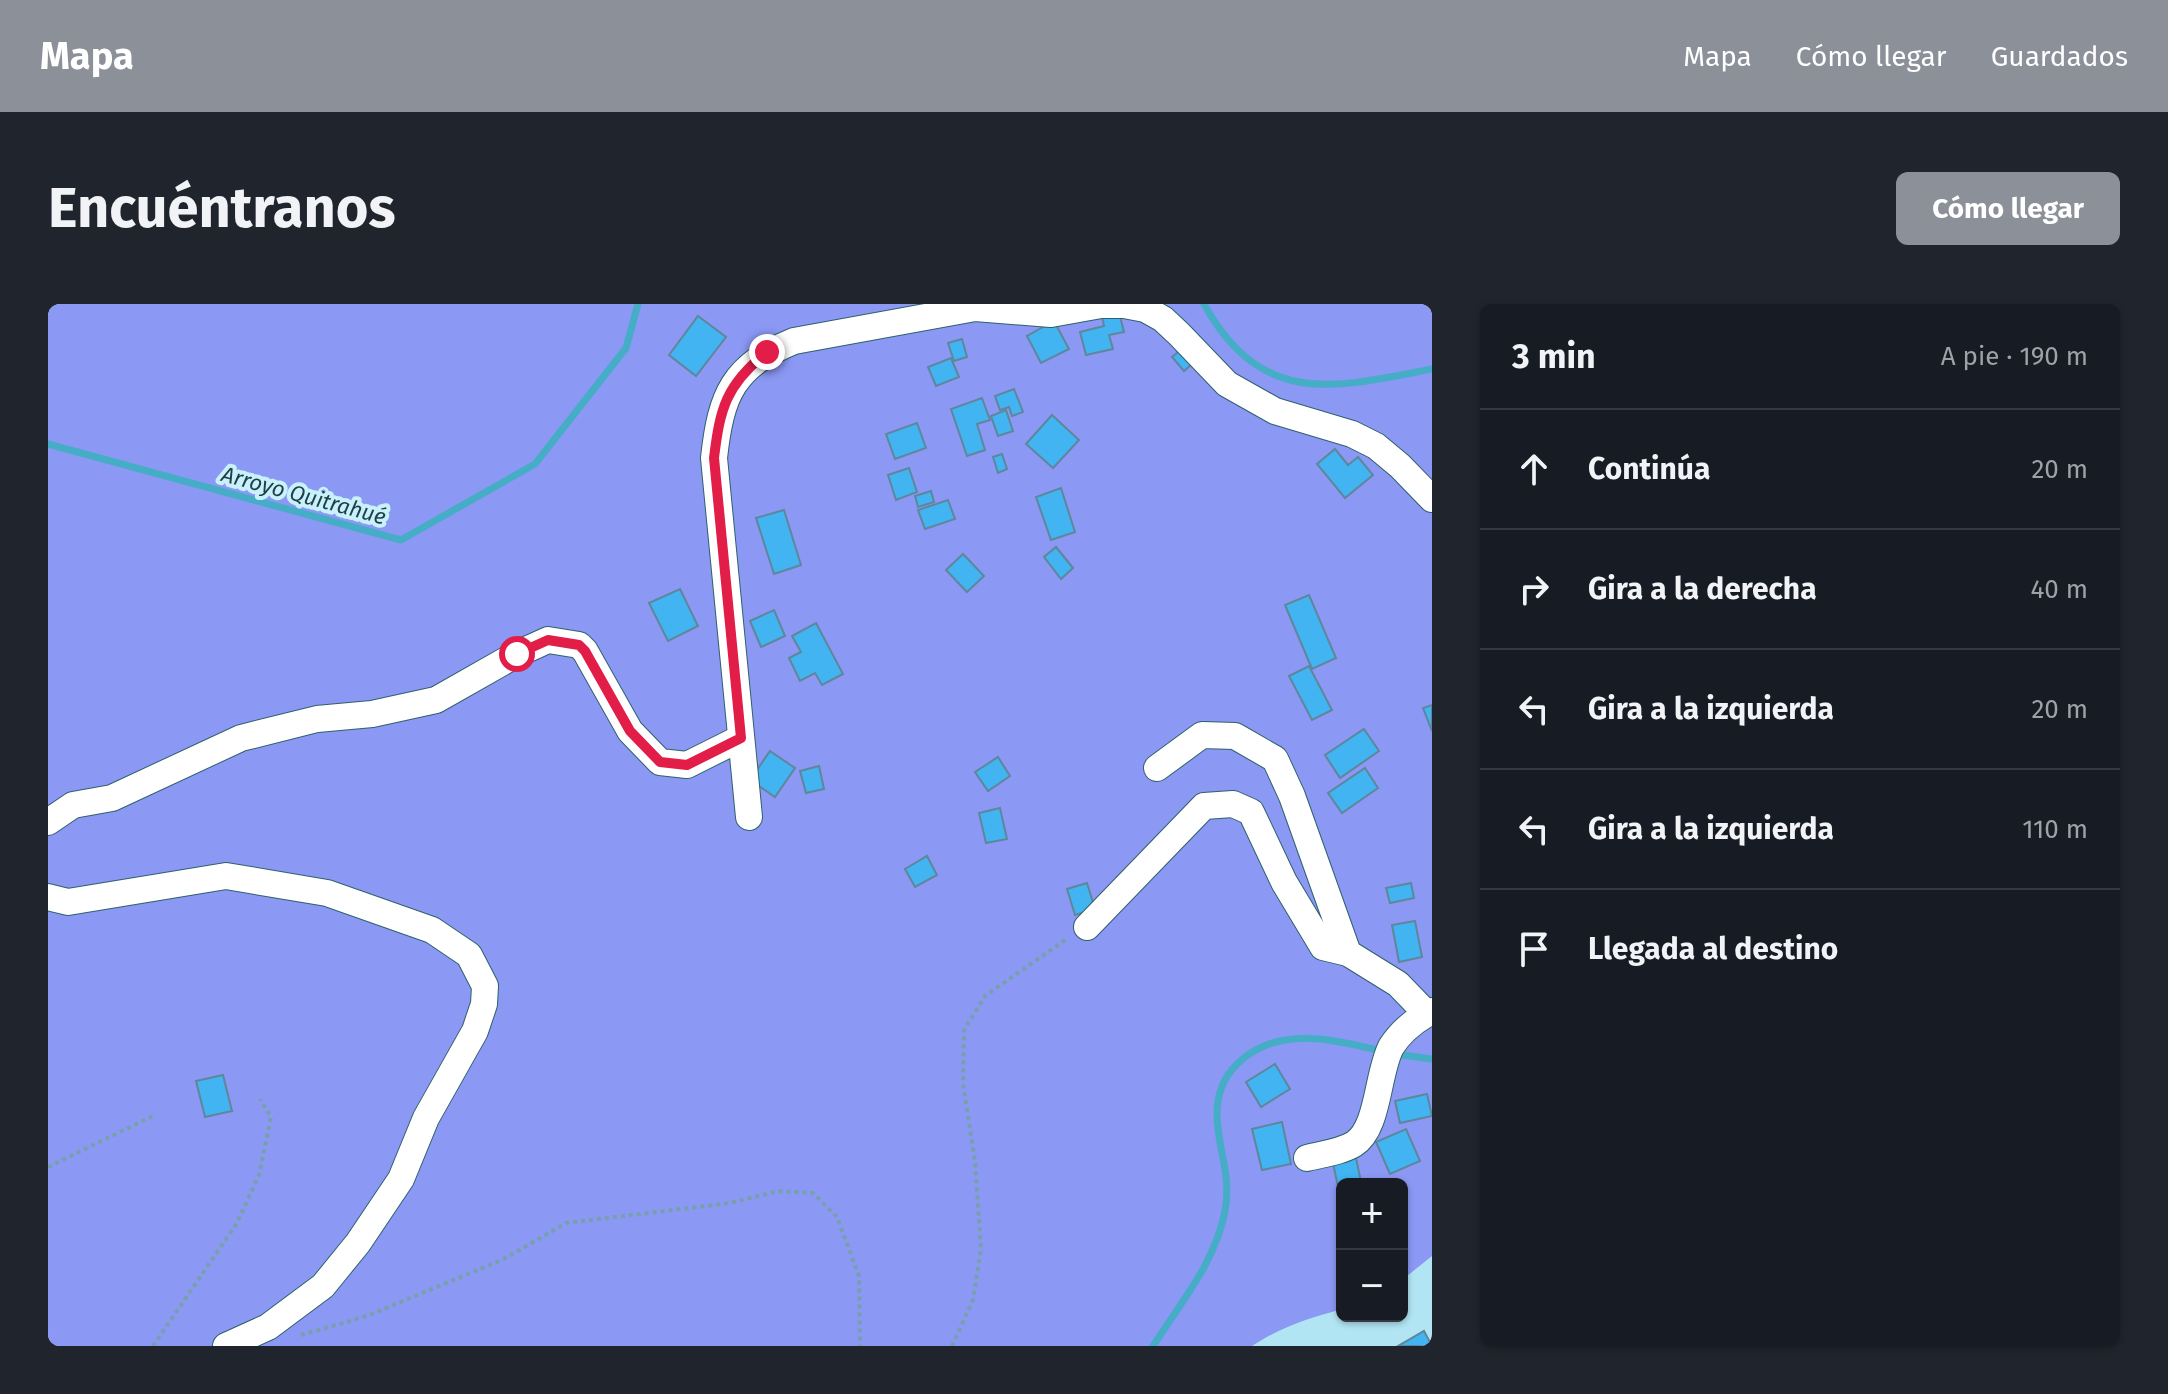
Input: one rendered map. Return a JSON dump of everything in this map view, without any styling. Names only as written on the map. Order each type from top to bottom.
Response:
[{"type":"street","points":[[749,817],[714,458],[717,429],[727,395],[743,371],[767,352],[794,341],[975,308],[1039,314],[1101,305],[1145,309],[1163,319],[1227,384],[1275,411],[1326,425],[1376,446],[1432,499]]},
{"type":"street","points":[[48,822],[73,805],[112,798],[241,738],[317,719],[372,714],[436,700],[548,640],[579,645],[585,651],[630,731],[660,762],[687,765],[741,738]]},
{"type":"street","points":[[1157,768],[1202,735],[1235,736],[1275,759],[1292,796],[1348,953]]},
{"type":"street","points":[[1087,927],[1204,806],[1233,804],[1251,812],[1284,882],[1323,947],[1348,953],[1398,984],[1430,1012],[1416,1019],[1388,1055],[1369,1125],[1362,1137],[1343,1149],[1307,1158]]},
{"type":"street","points":[[48,897],[68,902],[226,876],[327,893],[432,930],[469,955],[485,986],[484,1004],[475,1031],[426,1118],[401,1179],[358,1243],[323,1286],[268,1327],[226,1346]]},
{"type":"path","points":[[952,1346],[973,1300],[981,1249],[975,1161],[963,1084],[964,1030],[985,996],[1087,927]]},
{"type":"path","points":[[153,1346],[237,1223],[259,1175],[271,1117],[260,1099]]},
{"type":"path","points":[[48,1167],[155,1115]]},
{"type":"path","points":[[301,1335],[367,1316],[504,1259],[566,1223],[730,1203],[779,1191],[813,1193],[837,1217],[859,1276],[860,1346]]},
{"type":"shaded area","points":[[48,304],[1432,304],[1432,1256],[1408,1275],[1408,1178],[1336,1178],[1336,1311],[1274,1333],[1252,1346],[48,1346]]},
{"type":"building","points":[[1119,312],[1124,332],[1109,335],[1113,349],[1086,355],[1080,332],[1104,326],[1102,316]]},
{"type":"building","points":[[698,316],[726,337],[696,376],[669,355]]},
{"type":"building","points":[[1054,321],[1069,349],[1041,363],[1027,336]]},
{"type":"building","points":[[962,339],[967,357],[954,361],[948,343]]},
{"type":"building","points":[[1187,345],[1199,358],[1184,371],[1172,357]]},
{"type":"building","points":[[951,358],[959,377],[936,386],[928,367]]},
{"type":"building","points":[[1014,389],[1023,412],[1012,416],[1009,407],[1000,410],[995,396]]},
{"type":"building","points":[[982,398],[990,420],[977,424],[985,450],[967,456],[951,409]]},
{"type":"building","points":[[1006,410],[1013,431],[998,436],[991,416]]},
{"type":"building","points":[[1052,415],[1079,440],[1053,468],[1026,444]]},
{"type":"building","points":[[917,423],[926,448],[895,459],[886,434]]},
{"type":"building","points":[[1335,449],[1348,465],[1358,457],[1373,475],[1345,498],[1317,464]]},
{"type":"building","points":[[1002,454],[1007,469],[998,473],[993,457]]},
{"type":"building","points":[[909,468],[917,492],[896,500],[888,475]]},
{"type":"building","points":[[1061,488],[1075,532],[1051,540],[1036,497]]},
{"type":"building","points":[[931,491],[934,502],[918,507],[915,496]]},
{"type":"building","points":[[948,500],[955,519],[925,529],[918,510]]},
{"type":"building","points":[[784,510],[801,565],[774,574],[756,518]]},
{"type":"building","points":[[1056,547],[1073,568],[1061,579],[1044,557]]},
{"type":"building","points":[[963,554],[984,576],[967,592],[946,570]]},
{"type":"building","points":[[680,589],[698,626],[668,641],[649,603]]},
{"type":"building","points":[[1309,595],[1336,658],[1312,669],[1285,605]]},
{"type":"building","points":[[774,610],[785,636],[761,647],[750,621]]},
{"type":"building","points":[[816,623],[843,674],[822,685],[815,673],[800,681],[789,658],[801,652],[792,636]]},
{"type":"building","points":[[1309,666],[1332,710],[1312,720],[1289,676]]},
{"type":"building","points":[[1432,705],[1432,731],[1423,708]]},
{"type":"building","points":[[1364,729],[1379,751],[1340,778],[1325,755]]},
{"type":"building","points":[[770,751],[795,768],[775,797],[750,780]]},
{"type":"building","points":[[998,757],[1010,776],[988,791],[975,772]]},
{"type":"building","points":[[819,766],[824,789],[806,793],[800,771]]},
{"type":"building","points":[[1365,768],[1378,788],[1342,813],[1328,793]]},
{"type":"building","points":[[1000,808],[1007,839],[986,843],[979,813]]},
{"type":"building","points":[[927,856],[937,875],[915,887],[905,869]]},
{"type":"building","points":[[1087,883],[1095,909],[1075,915],[1067,889]]},
{"type":"building","points":[[1411,883],[1414,898],[1390,903],[1386,888]]},
{"type":"building","points":[[1415,921],[1422,957],[1399,962],[1392,925]]},
{"type":"building","points":[[1275,1064],[1290,1089],[1261,1107],[1246,1082]]},
{"type":"building","points":[[223,1075],[232,1111],[205,1117],[196,1081]]},
{"type":"building","points":[[1427,1094],[1432,1116],[1400,1123],[1395,1101]]},
{"type":"building","points":[[1282,1122],[1291,1164],[1262,1170],[1252,1129]]},
{"type":"building","points":[[1406,1129],[1420,1161],[1390,1174],[1376,1142]]},
{"type":"building","points":[[1356,1158],[1360,1178],[1336,1178],[1333,1163]]},
{"type":"building","points":[[1424,1331],[1432,1346],[1398,1346]]},
{"type":"waterway","name":"Arroyo Quitrahué","points":[[48,444],[401,540],[535,464],[626,348],[638,304]]},
{"type":"waterway","name":"Arroyo Quitrahué","points":[[1204,304],[1226,337],[1250,361],[1276,375],[1303,383],[1363,381],[1432,369]]},
{"type":"waterway","points":[[1153,1346],[1196,1282],[1220,1230],[1227,1185],[1217,1107],[1222,1087],[1232,1069],[1253,1052],[1288,1039],[1325,1040],[1382,1051]]},
{"type":"waterway","points":[[1395,1054],[1432,1059]]},
{"type":"route","points":[[517,654],[548,640],[579,645],[630,731],[660,762],[687,765],[741,738],[714,458],[717,429],[727,395],[743,371],[767,352]]}]
